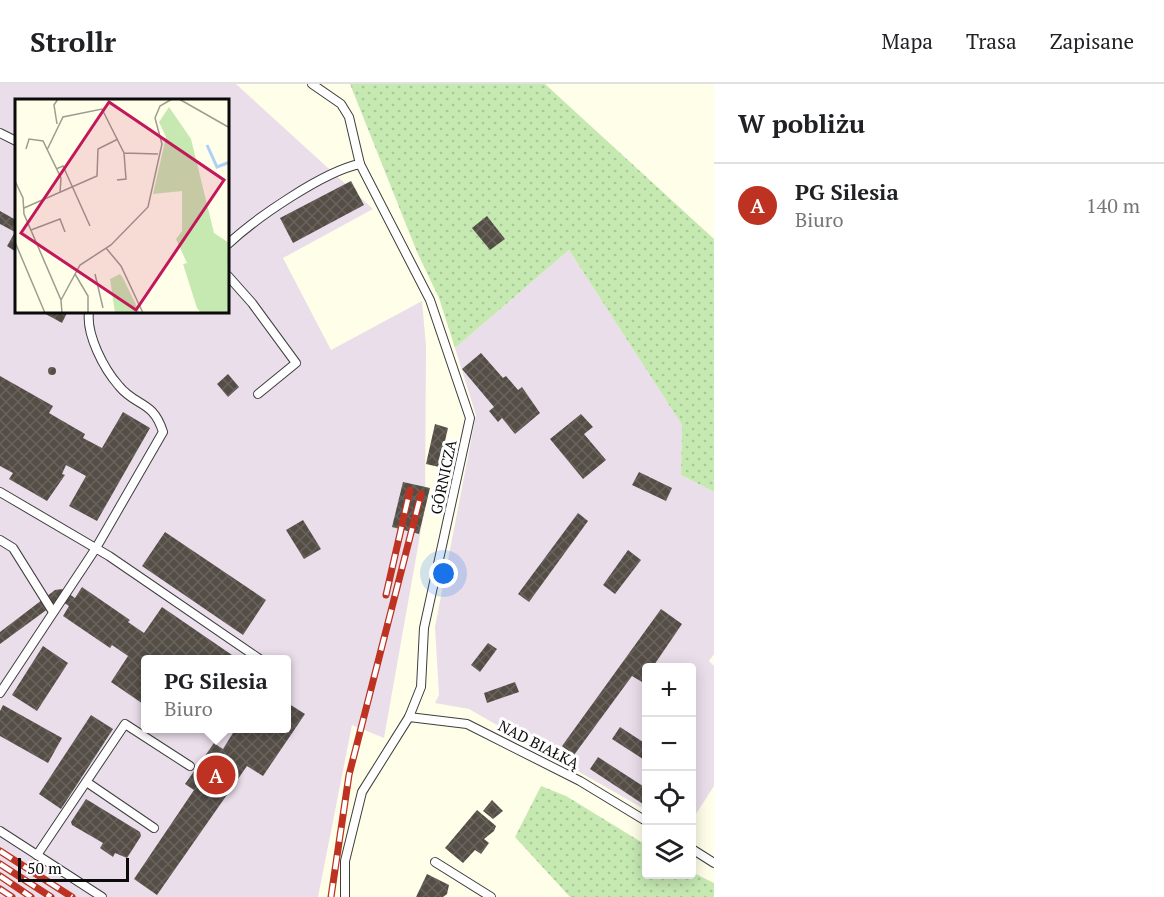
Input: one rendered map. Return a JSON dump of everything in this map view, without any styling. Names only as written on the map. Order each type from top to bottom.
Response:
[{"type":"lane","name":"GÓRNICZA","points":[[312,84],[328,93],[346,111],[360,164],[430,300],[470,418],[424,628],[422,687],[409,717],[362,792],[345,861],[345,897]]},
{"type":"lane","points":[[0,133],[15,140]]},
{"type":"lane","points":[[230,242],[249,226],[344,167],[360,164]]},
{"type":"lane","points":[[230,278],[252,303],[296,363],[258,394]]},
{"type":"lane","points":[[0,693],[96,548],[163,432],[158,415],[120,387],[110,372],[95,344],[89,314]]},
{"type":"lane","points":[[0,492],[96,548],[254,655]]},
{"type":"lane","points":[[0,540],[13,548],[53,612]]},
{"type":"lane","name":"NAD BIAŁKĄ","points":[[409,717],[467,724],[580,781],[642,819]]},
{"type":"lane","points":[[37,855],[88,783],[125,724],[190,766]]},
{"type":"lane","points":[[88,783],[154,828]]},
{"type":"lane","points":[[0,831],[102,897]]},
{"type":"lane","points":[[696,852],[714,863]]},
{"type":"lane","points":[[435,862],[490,897]]},
{"type":"shaded area","points":[[0,84],[236,84],[373,209],[283,258],[331,350],[422,301],[426,346],[425,507],[384,738],[352,725],[318,897],[0,897]]},
{"type":"shaded area","points":[[569,250],[682,425],[681,475],[714,492],[714,654],[709,661],[714,666],[714,786],[696,814],[696,663],[642,663],[642,808],[469,709],[435,703],[439,695],[435,627],[476,415],[455,348]]},
{"type":"green space","points":[[350,84],[545,84],[714,239],[714,492],[681,475],[682,425],[569,250],[455,348],[439,298],[417,252]]},
{"type":"green space","points":[[541,786],[566,796],[642,843],[642,879],[696,879],[696,874],[714,883],[714,897],[570,897],[515,837]]},
{"type":"building","points":[[351,181],[364,205],[293,243],[280,218]]},
{"type":"building","points":[[0,211],[15,219],[15,232],[0,224]]},
{"type":"building","points":[[487,216],[505,239],[490,250],[472,228]]},
{"type":"building","points":[[15,232],[15,251],[7,246]]},
{"type":"building","points":[[46,314],[66,314],[62,323]]},
{"type":"building","points":[[481,353],[503,378],[506,376],[518,390],[522,387],[540,413],[515,434],[502,418],[498,422],[489,411],[494,407],[462,369]]},
{"type":"building","points":[[52,367],[56,371],[52,375],[48,371]]},
{"type":"building","points":[[228,374],[239,387],[228,397],[217,384]]},
{"type":"building","points":[[0,376],[53,406],[49,413],[85,434],[83,438],[102,448],[123,412],[150,428],[97,521],[69,506],[86,476],[66,465],[62,474],[65,475],[47,501],[9,479],[13,473],[0,466]]},
{"type":"building","points":[[581,414],[593,427],[584,434],[606,460],[583,479],[550,439]]},
{"type":"building","points":[[435,424],[448,428],[439,467],[426,464]]},
{"type":"building","points":[[639,472],[672,488],[666,501],[632,485]]},
{"type":"building","points":[[403,482],[430,488],[419,534],[392,527]]},
{"type":"building","points":[[578,513],[588,521],[529,602],[518,594]]},
{"type":"building","points":[[303,520],[321,549],[304,559],[286,530]]},
{"type":"building","points":[[165,532],[266,600],[243,635],[142,566]]},
{"type":"building","points":[[628,550],[641,560],[615,594],[603,585]]},
{"type":"building","points":[[82,587],[130,620],[128,622],[144,633],[162,607],[232,655],[141,655],[141,703],[111,682],[128,656],[112,645],[110,648],[63,616],[69,606],[60,600],[0,644],[0,632],[55,590],[62,589],[75,598]]},
{"type":"building","points":[[661,609],[682,624],[655,663],[642,663],[642,682],[632,676],[574,755],[562,746]]},
{"type":"building","points":[[488,643],[497,649],[480,672],[471,665]]},
{"type":"building","points":[[43,646],[68,663],[37,711],[12,695]]},
{"type":"building","points":[[515,682],[519,692],[487,703],[484,693]]},
{"type":"building","points":[[3,705],[62,738],[48,763],[0,736],[0,711]]},
{"type":"building","points":[[291,705],[305,714],[263,776],[247,766],[157,895],[134,879],[194,790],[185,784],[214,743],[223,749],[233,733],[291,733]]},
{"type":"building","points":[[91,715],[113,729],[61,809],[39,794]]},
{"type":"building","points":[[620,727],[642,741],[642,758],[612,739]]},
{"type":"building","points":[[598,757],[642,785],[642,803],[590,769]]},
{"type":"building","points":[[86,799],[140,832],[141,836],[127,858],[115,853],[113,857],[100,848],[103,843],[72,825],[71,822]]},
{"type":"building","points":[[492,800],[503,811],[493,819],[483,811]]},
{"type":"building","points":[[477,810],[496,826],[494,831],[484,839],[489,843],[481,854],[475,850],[463,863],[445,848]]},
{"type":"building","points":[[427,874],[449,885],[447,894],[443,897],[416,897]]},
{"type":"railway","points":[[386,595],[410,490]]},
{"type":"railway","points":[[331,897],[349,775],[421,494]]},
{"type":"railway","points":[[0,851],[72,897]]},
{"type":"railway","points":[[0,864],[51,897]]},
{"type":"railway","points":[[0,876],[31,897]]},
{"type":"railway","points":[[0,889],[12,897]]},
{"type":"place","name":"PG Silesia","points":[[216,775]]}]
